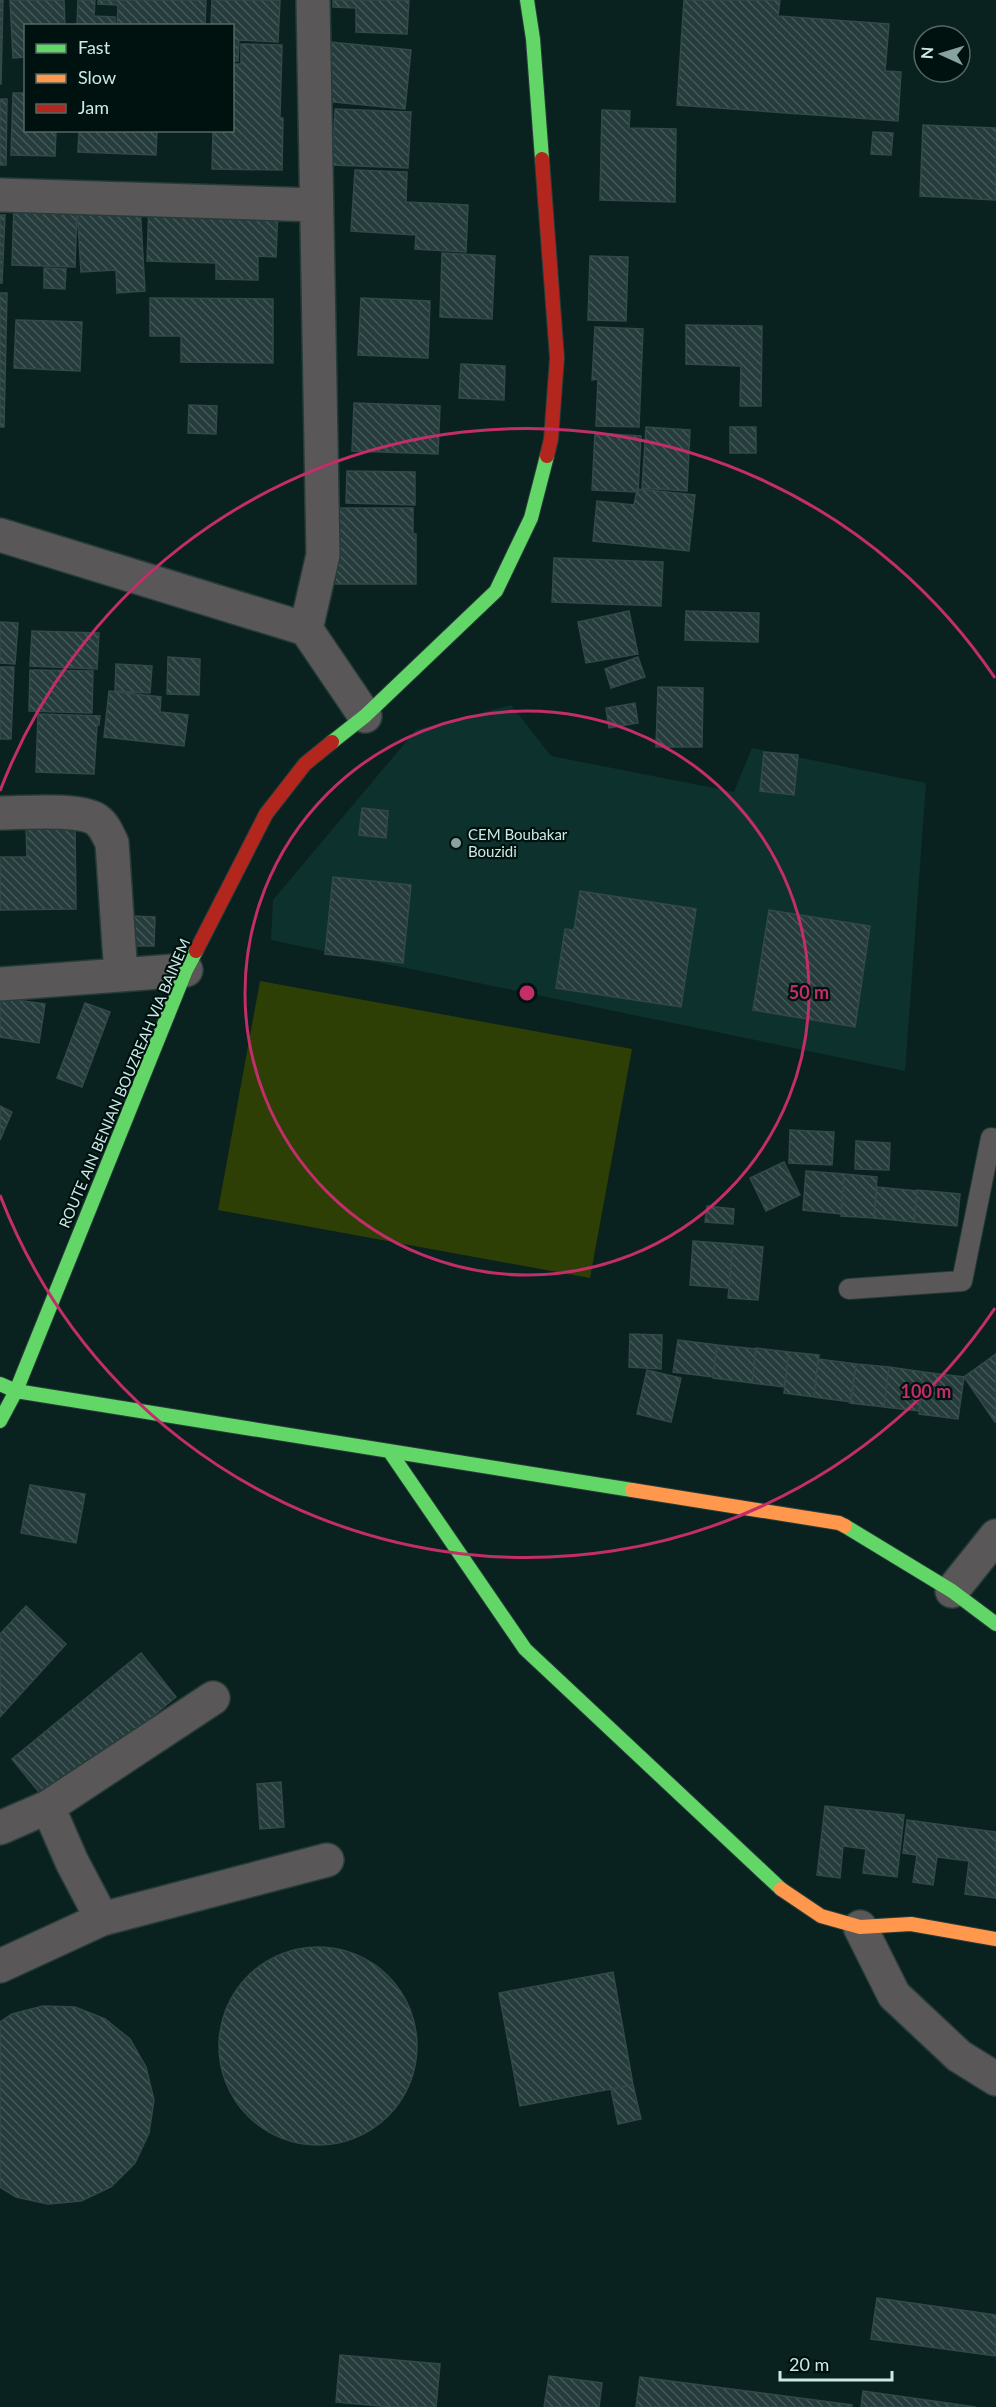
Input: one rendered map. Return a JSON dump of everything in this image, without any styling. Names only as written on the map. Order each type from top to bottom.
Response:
[{"type":"street","points":[[306,629],[322,555],[313,0]]},
{"type":"street","name":"ROUTE AIN BENIAN BOUZREAH VIA BAINEM","points":[[0,1421],[16,1391],[186,970],[266,814],[305,764],[365,716],[496,591],[531,518],[551,439],[557,358],[527,0]]},
{"type":"street","name":"ROUTE AIN BENIAN BOUZREAH VIA BAINEM","points":[[532,39],[538,0]]},
{"type":"street","points":[[0,195],[316,205]]},
{"type":"street","points":[[0,535],[306,629],[365,716]]},
{"type":"street","points":[[0,813],[78,813],[98,821],[107,831],[112,843],[121,975]]},
{"type":"street","points":[[0,984],[186,970]]},
{"type":"street","points":[[0,1384],[16,1391],[839,1523],[952,1591],[996,1624]]},
{"type":"street","points":[[390,1452],[525,1649],[785,1892],[821,1916],[860,1927],[911,1924],[996,1939]]},
{"type":"street","points":[[952,1591],[996,1536]]},
{"type":"street","points":[[0,1828],[48,1808],[213,1698]]},
{"type":"street","points":[[48,1808],[72,1862],[102,1919]]},
{"type":"street","points":[[0,1966],[102,1919],[327,1860]]},
{"type":"street","points":[[860,1927],[894,1995],[959,2056],[996,2079]]},
{"type":"lane","points":[[849,1289],[962,1281],[991,1138],[996,1139]]},
{"type":"shaded area","points":[[511,705],[551,756],[734,792],[752,748],[926,783],[905,1071],[271,940],[273,900],[416,730]]},
{"type":"green space","points":[[260,981],[632,1049],[590,1278],[218,1210]]},
{"type":"building","points":[[0,0],[3,0],[1,84],[0,84]]},
{"type":"building","points":[[10,0],[64,0],[65,24],[24,24],[24,57],[13,58]]},
{"type":"building","points":[[78,0],[95,0],[94,16],[115,17],[115,24],[77,24]]},
{"type":"building","points":[[98,0],[206,0],[205,24],[117,24],[118,5],[98,4]]},
{"type":"building","points":[[212,0],[280,0],[278,42],[239,40],[238,61],[234,61],[234,24],[211,24]]},
{"type":"building","points":[[333,0],[409,0],[407,34],[356,32],[356,8],[333,7]]},
{"type":"building","points":[[684,0],[780,0],[778,16],[889,24],[885,71],[901,72],[898,121],[677,105]]},
{"type":"building","points":[[330,42],[411,50],[405,109],[324,101]]},
{"type":"building","points":[[241,44],[282,45],[280,118],[283,118],[282,170],[212,169],[213,132],[234,132],[234,64],[241,64]]},
{"type":"building","points":[[13,93],[24,93],[24,132],[56,132],[55,156],[11,155]]},
{"type":"building","points":[[0,99],[7,99],[6,165],[0,165]]},
{"type":"building","points":[[335,109],[411,112],[408,168],[332,165]]},
{"type":"building","points":[[602,110],[630,111],[629,128],[676,129],[675,202],[600,200]]},
{"type":"building","points":[[923,125],[996,128],[996,200],[920,196]]},
{"type":"building","points":[[79,132],[157,132],[156,155],[78,152]]},
{"type":"building","points":[[873,132],[893,133],[891,155],[871,154]]},
{"type":"building","points":[[355,170],[407,172],[406,202],[468,205],[466,252],[415,249],[416,235],[351,231]]},
{"type":"building","points":[[149,201],[278,208],[276,257],[258,256],[258,280],[216,279],[216,263],[147,261]]},
{"type":"building","points":[[14,205],[77,208],[75,267],[12,265]]},
{"type":"building","points":[[140,205],[145,291],[117,293],[116,270],[81,272],[77,208]]},
{"type":"building","points":[[0,215],[5,215],[2,283],[0,283]]},
{"type":"building","points":[[442,253],[495,256],[492,319],[440,317]]},
{"type":"building","points":[[590,256],[628,257],[626,321],[588,320]]},
{"type":"building","points":[[44,268],[66,269],[65,289],[44,288]]},
{"type":"building","points":[[0,293],[7,293],[4,427],[0,427]]},
{"type":"building","points":[[150,298],[273,299],[273,363],[181,362],[181,336],[150,336]]},
{"type":"building","points":[[361,298],[430,301],[428,358],[358,355]]},
{"type":"building","points":[[16,320],[82,322],[80,371],[14,368]]},
{"type":"building","points":[[686,325],[762,326],[761,406],[740,406],[741,366],[686,364]]},
{"type":"building","points":[[595,327],[643,329],[639,427],[596,426],[598,379],[592,380]]},
{"type":"building","points":[[461,364],[505,366],[504,400],[459,398]]},
{"type":"building","points":[[354,403],[440,406],[438,454],[352,451]]},
{"type":"building","points":[[189,405],[217,406],[216,434],[188,433]]},
{"type":"building","points":[[646,427],[690,430],[687,491],[642,488]]},
{"type":"building","points":[[730,427],[756,427],[756,453],[730,453]]},
{"type":"building","points":[[595,433],[641,436],[638,492],[592,490]]},
{"type":"building","points":[[347,471],[415,472],[415,505],[346,503]]},
{"type":"building","points":[[637,489],[695,495],[689,551],[593,541],[597,501],[634,505]]},
{"type":"building","points":[[331,508],[413,508],[413,534],[416,534],[416,584],[332,584]]},
{"type":"building","points":[[554,558],[663,562],[661,606],[552,602]]},
{"type":"building","points":[[629,611],[638,654],[586,663],[578,622]]},
{"type":"building","points":[[686,611],[759,613],[758,642],[685,640]]},
{"type":"building","points":[[0,622],[18,623],[15,664],[0,663]]},
{"type":"building","points":[[32,631],[99,633],[97,669],[30,666]]},
{"type":"building","points":[[168,657],[200,659],[199,695],[167,694]]},
{"type":"building","points":[[638,657],[645,677],[611,688],[605,669]]},
{"type":"building","points":[[116,664],[152,666],[150,693],[115,691]]},
{"type":"building","points":[[0,667],[14,667],[11,739],[0,739]]},
{"type":"building","points":[[30,670],[93,671],[92,713],[29,711]]},
{"type":"building","points":[[658,687],[703,688],[702,747],[656,747]]},
{"type":"building","points":[[109,691],[161,697],[160,712],[188,715],[184,746],[104,737]]},
{"type":"building","points":[[635,703],[638,723],[609,728],[606,708]]},
{"type":"building","points":[[38,714],[100,716],[99,725],[97,725],[94,774],[36,772]]},
{"type":"building","points":[[764,752],[798,755],[794,795],[760,791]]},
{"type":"building","points":[[362,808],[388,811],[386,838],[359,835]]},
{"type":"building","points":[[75,825],[76,909],[0,910],[0,857],[27,857],[26,826]]},
{"type":"building","points":[[333,877],[411,885],[403,963],[325,954]]},
{"type":"building","points":[[580,891],[696,909],[681,1007],[556,988],[565,929],[574,930]]},
{"type":"building","points":[[769,910],[870,926],[855,1027],[753,1010]]},
{"type":"building","points":[[133,916],[155,917],[154,946],[133,946]]},
{"type":"building","points":[[0,998],[45,1004],[39,1043],[0,1037]]},
{"type":"building","points":[[85,1003],[110,1012],[82,1087],[57,1078]]},
{"type":"building","points":[[0,1106],[12,1112],[0,1140]]},
{"type":"building","points":[[790,1130],[834,1132],[832,1165],[789,1163]]},
{"type":"building","points":[[856,1141],[890,1143],[889,1170],[855,1169]]},
{"type":"building","points":[[784,1162],[800,1195],[766,1211],[750,1178]]},
{"type":"building","points":[[806,1171],[844,1174],[841,1214],[803,1210]]},
{"type":"building","points":[[844,1174],[877,1177],[874,1218],[841,1216]]},
{"type":"building","points":[[877,1187],[917,1191],[914,1222],[874,1218]]},
{"type":"building","points":[[917,1190],[960,1194],[957,1226],[914,1222]]},
{"type":"building","points":[[707,1206],[734,1209],[733,1224],[705,1222]]},
{"type":"building","points":[[693,1241],[733,1244],[729,1288],[690,1285]]},
{"type":"building","points":[[733,1244],[763,1247],[758,1300],[728,1298]]},
{"type":"building","points":[[630,1334],[662,1335],[661,1369],[629,1367]]},
{"type":"building","points":[[678,1340],[717,1345],[713,1377],[673,1372]]},
{"type":"building","points":[[717,1345],[756,1349],[752,1383],[713,1378]]},
{"type":"building","points":[[756,1348],[789,1352],[784,1387],[752,1383]]},
{"type":"building","points":[[789,1352],[819,1355],[814,1397],[784,1393]]},
{"type":"building","points":[[996,1354],[996,1421],[995,1422],[964,1377]]},
{"type":"building","points":[[818,1359],[856,1364],[851,1402],[814,1397]]},
{"type":"building","points":[[856,1364],[889,1367],[884,1407],[850,1403]]},
{"type":"building","points":[[889,1367],[923,1372],[919,1411],[884,1407]]},
{"type":"building","points":[[647,1370],[681,1378],[671,1422],[637,1414]]},
{"type":"building","points":[[923,1372],[964,1377],[958,1419],[919,1414]]},
{"type":"building","points":[[30,1485],[85,1494],[76,1543],[21,1533]]},
{"type":"building","points":[[26,1606],[66,1644],[0,1717],[0,1634]]},
{"type":"building","points":[[141,1653],[176,1697],[47,1802],[12,1759]]},
{"type":"building","points":[[281,1782],[284,1827],[260,1829],[257,1784]]},
{"type":"building","points":[[825,1806],[904,1815],[897,1877],[863,1873],[866,1849],[843,1846],[840,1878],[817,1875]]},
{"type":"building","points":[[907,1820],[996,1832],[996,1898],[965,1894],[969,1861],[937,1857],[933,1885],[913,1882],[917,1855],[903,1853]]},
{"type":"building","points":[[318,1947],[347,1951],[365,1959],[388,1976],[405,1999],[413,2017],[417,2046],[413,2075],[405,2093],[388,2116],[365,2133],[347,2141],[318,2145],[289,2141],[271,2133],[248,2116],[231,2093],[223,2075],[219,2046],[223,2017],[231,1999],[248,1976],[271,1959],[289,1951]]},
{"type":"building","points":[[613,1972],[633,2085],[520,2106],[499,1993]]},
{"type":"building","points":[[43,2006],[75,2007],[105,2019],[130,2039],[146,2067],[154,2100],[149,2133],[135,2163],[111,2187],[81,2201],[48,2204],[16,2197],[0,2187],[0,2022],[12,2014]]},
{"type":"building","points":[[633,2085],[641,2119],[618,2124],[611,2089]]},
{"type":"building","points":[[877,2298],[996,2315],[996,2356],[871,2339]]},
{"type":"building","points":[[340,2355],[440,2364],[436,2407],[391,2407],[336,2402]]},
{"type":"building","points":[[549,2376],[602,2383],[599,2407],[544,2407]]},
{"type":"building","points":[[640,2377],[852,2405],[852,2407],[636,2407]]},
{"type":"building","points":[[863,2391],[976,2407],[861,2407]]},
{"type":"traffic: fast","points":[[527,0],[533,39],[542,159]]},
{"type":"traffic: fast","points":[[332,742],[365,716],[496,591],[531,518],[547,456]]},
{"type":"traffic: fast","points":[[0,1421],[16,1391],[186,970],[196,951]]},
{"type":"traffic: fast","points":[[0,1384],[16,1391],[632,1490]]},
{"type":"traffic: fast","points":[[390,1452],[525,1649],[781,1889]]},
{"type":"traffic: fast","points":[[845,1526],[952,1591],[996,1624]]},
{"type":"traffic: slow","points":[[632,1490],[839,1523],[845,1526]]},
{"type":"traffic: slow","points":[[781,1889],[821,1916],[860,1927],[911,1924],[996,1939]]},
{"type":"traffic: jam","points":[[542,159],[557,358],[551,439],[547,456]]},
{"type":"traffic: jam","points":[[196,951],[266,814],[305,764],[332,742]]},
{"type":"place","name":"CEM Boubakar Bouzidi","points":[[456,843]]}]
